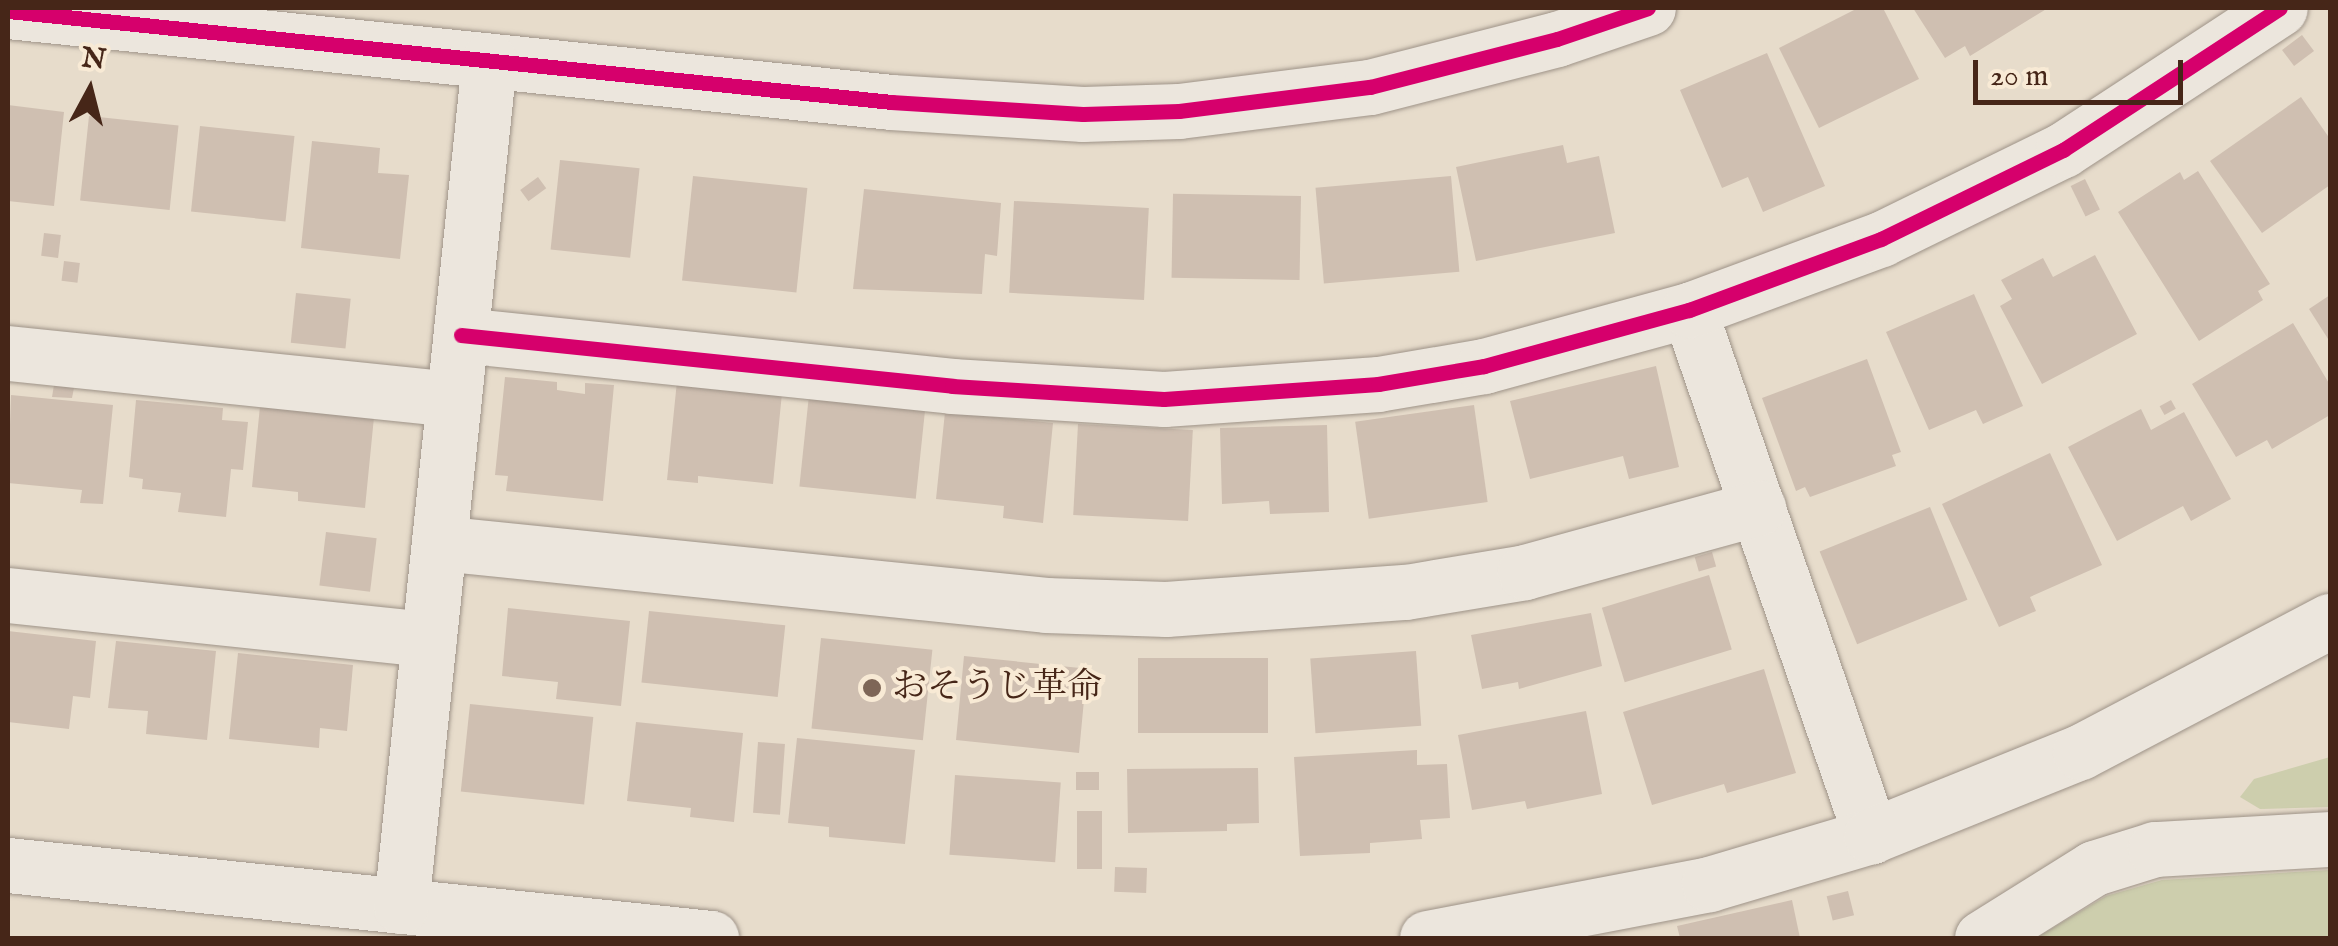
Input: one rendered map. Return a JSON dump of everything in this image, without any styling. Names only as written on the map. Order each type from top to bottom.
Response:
[{"type":"street","points":[[8,11],[986,110],[1179,111],[1370,87],[1557,39],[1648,8]]},
{"type":"street","points":[[461,335],[952,386],[1164,399],[1396,381],[1552,350],[1689,310],[1881,239],[1972,196],[2150,98],[2280,8]]},
{"type":"street","points":[[400,922],[490,61]]},
{"type":"street","points":[[1689,310],[1871,836]]},
{"type":"street","points":[[8,353],[454,399]]},
{"type":"street","points":[[439,543],[1046,605],[1166,609],[1406,592],[1643,544],[1758,508]]},
{"type":"street","points":[[8,595],[429,639]]},
{"type":"street","points":[[1427,938],[1709,884],[1871,836],[2080,752],[2330,620]]},
{"type":"street","points":[[1982,938],[2094,868],[2155,850],[2330,839]]},
{"type":"street","points":[[8,865],[400,922],[711,938]]},
{"type":"green space","points":[[2330,757],[2330,807],[2260,809],[2240,797],[2254,779]]},
{"type":"green space","points":[[2330,870],[2330,938],[2036,938],[2106,896],[2162,880]]},
{"type":"building","points":[[1858,8],[1883,8],[1919,79],[1819,128],[1779,48]]},
{"type":"building","points":[[1913,8],[2048,8],[1970,56],[1965,46],[1945,58]]},
{"type":"building","points":[[2302,35],[2314,51],[2294,66],[2282,50]]},
{"type":"building","points":[[1767,53],[1825,186],[1763,212],[1748,177],[1722,188],[1680,90]]},
{"type":"building","points":[[2301,97],[2330,139],[2330,185],[2262,233],[2210,161]]},
{"type":"building","points":[[8,105],[64,112],[54,206],[8,201]]},
{"type":"building","points":[[89,116],[179,125],[170,210],[80,201]]},
{"type":"building","points":[[200,126],[294,136],[285,221],[191,212]]},
{"type":"building","points":[[312,141],[380,148],[378,173],[409,175],[400,259],[301,248]]},
{"type":"building","points":[[1563,145],[1567,163],[1599,156],[1615,233],[1476,261],[1456,167]]},
{"type":"building","points":[[560,160],[640,168],[630,258],[551,250]]},
{"type":"building","points":[[2198,171],[2270,284],[2258,291],[2263,300],[2199,341],[2118,212],[2180,172],[2184,180]]},
{"type":"building","points":[[693,176],[807,188],[796,292],[682,280]]},
{"type":"building","points":[[1451,176],[1459,272],[1324,283],[1316,188]]},
{"type":"building","points":[[538,177],[546,188],[528,201],[520,190]]},
{"type":"building","points":[[2085,179],[2100,210],[2086,217],[2071,186]]},
{"type":"building","points":[[864,189],[1001,203],[997,256],[985,254],[982,294],[853,289]]},
{"type":"building","points":[[1173,194],[1301,196],[1300,280],[1172,278]]},
{"type":"building","points":[[1014,201],[1149,208],[1144,300],[1009,293]]},
{"type":"building","points":[[44,233],[61,235],[58,258],[41,256]]},
{"type":"building","points":[[2095,255],[2137,334],[2042,384],[2000,306],[2012,299],[2001,280],[2043,258],[2053,277]]},
{"type":"building","points":[[64,261],[80,263],[77,283],[62,281]]},
{"type":"building","points":[[296,293],[351,299],[345,348],[291,343]]},
{"type":"building","points":[[1974,294],[2023,406],[1983,424],[1976,410],[1929,430],[1886,332]]},
{"type":"building","points":[[2330,295],[2330,342],[2309,309]]},
{"type":"building","points":[[2293,323],[2330,385],[2330,415],[2272,449],[2267,440],[2236,457],[2192,384]]},
{"type":"building","points":[[1867,359],[1901,452],[1892,455],[1896,466],[1810,497],[1805,487],[1796,491],[1762,398]]},
{"type":"building","points":[[1656,366],[1679,467],[1629,479],[1623,456],[1530,479],[1510,401]]},
{"type":"building","points":[[505,377],[557,382],[557,390],[585,394],[585,383],[614,385],[603,501],[506,491],[508,476],[495,475]]},
{"type":"building","points":[[677,381],[782,393],[773,484],[698,476],[698,483],[667,480]]},
{"type":"building","points":[[54,385],[74,388],[72,398],[52,397]]},
{"type":"building","points":[[11,395],[113,405],[103,504],[80,503],[82,490],[8,483]]},
{"type":"building","points":[[809,395],[925,407],[916,499],[799,486]]},
{"type":"building","points":[[136,400],[223,408],[222,420],[248,422],[243,470],[231,469],[226,517],[178,512],[181,493],[142,489],[143,479],[129,477]]},
{"type":"building","points":[[2171,400],[2176,409],[2164,415],[2160,406]]},
{"type":"building","points":[[1474,405],[1488,502],[1369,519],[1355,422]]},
{"type":"building","points":[[260,406],[374,417],[365,508],[298,501],[298,492],[252,487]]},
{"type":"building","points":[[2141,409],[2151,430],[2184,412],[2231,499],[2191,521],[2183,506],[2117,541],[2068,447]]},
{"type":"building","points":[[945,412],[1053,423],[1043,523],[1003,518],[1004,506],[936,499]]},
{"type":"building","points":[[1078,424],[1193,430],[1188,521],[1073,515]]},
{"type":"building","points":[[1327,425],[1329,512],[1270,514],[1269,501],[1222,504],[1220,428]]},
{"type":"building","points":[[2050,453],[2102,565],[2030,597],[2036,611],[1999,627],[1942,504]]},
{"type":"building","points":[[1930,507],[1967,600],[1857,644],[1820,552]]},
{"type":"building","points":[[326,532],[377,538],[370,592],[319,586]]},
{"type":"building","points":[[1712,552],[1716,566],[1699,571],[1695,557]]},
{"type":"building","points":[[1709,575],[1732,650],[1625,682],[1602,608]]},
{"type":"building","points":[[508,608],[630,621],[621,706],[556,699],[558,682],[502,676]]},
{"type":"building","points":[[649,611],[785,625],[778,697],[641,683]]},
{"type":"building","points":[[1591,613],[1602,666],[1519,689],[1518,682],[1482,689],[1471,635]]},
{"type":"building","points":[[8,631],[96,641],[90,698],[73,696],[69,729],[8,722]]},
{"type":"building","points":[[821,638],[932,650],[923,740],[811,729]]},
{"type":"building","points":[[116,641],[216,651],[207,740],[146,734],[148,711],[108,708]]},
{"type":"building","points":[[1416,651],[1421,726],[1315,733],[1310,658]]},
{"type":"building","points":[[238,653],[353,665],[347,731],[320,728],[319,748],[229,739]]},
{"type":"building","points":[[964,656],[1080,668],[1077,699],[1084,700],[1079,753],[956,740]]},
{"type":"building","points":[[1138,658],[1268,658],[1268,733],[1138,733]]},
{"type":"building","points":[[1764,669],[1796,773],[1727,793],[1724,784],[1652,805],[1623,712]]},
{"type":"building","points":[[470,704],[593,717],[584,804],[461,792]]},
{"type":"building","points":[[1586,711],[1602,794],[1527,809],[1525,801],[1472,810],[1458,735]]},
{"type":"building","points":[[636,722],[743,733],[734,822],[690,817],[691,808],[627,801]]},
{"type":"building","points":[[797,738],[915,750],[905,844],[829,837],[829,827],[788,823]]},
{"type":"building","points":[[758,742],[785,744],[780,815],[753,813]]},
{"type":"building","points":[[1417,750],[1417,765],[1447,764],[1450,818],[1420,820],[1422,839],[1370,843],[1370,853],[1300,856],[1294,757]]},
{"type":"building","points":[[1258,768],[1259,823],[1227,824],[1227,831],[1128,833],[1127,769]]},
{"type":"building","points":[[1076,772],[1099,772],[1099,790],[1076,790]]},
{"type":"building","points":[[955,775],[1061,782],[1055,862],[949,855]]},
{"type":"building","points":[[1077,811],[1102,811],[1102,869],[1077,869]]},
{"type":"building","points":[[1115,867],[1147,868],[1146,893],[1114,892]]},
{"type":"building","points":[[1848,891],[1854,915],[1833,921],[1827,896]]},
{"type":"building","points":[[1792,900],[1800,938],[1680,938],[1677,926]]},
{"type":"cycle path","points":[[8,11],[891,102],[1083,114],[1179,111],[1370,87],[1557,39],[1648,8]]},
{"type":"cycle path","points":[[461,335],[952,386],[1164,399],[1378,384],[1484,366],[1689,310],[1881,239],[2063,150],[2280,8]]},
{"type":"place","name":"おそうじ革命","points":[[872,688]]}]
